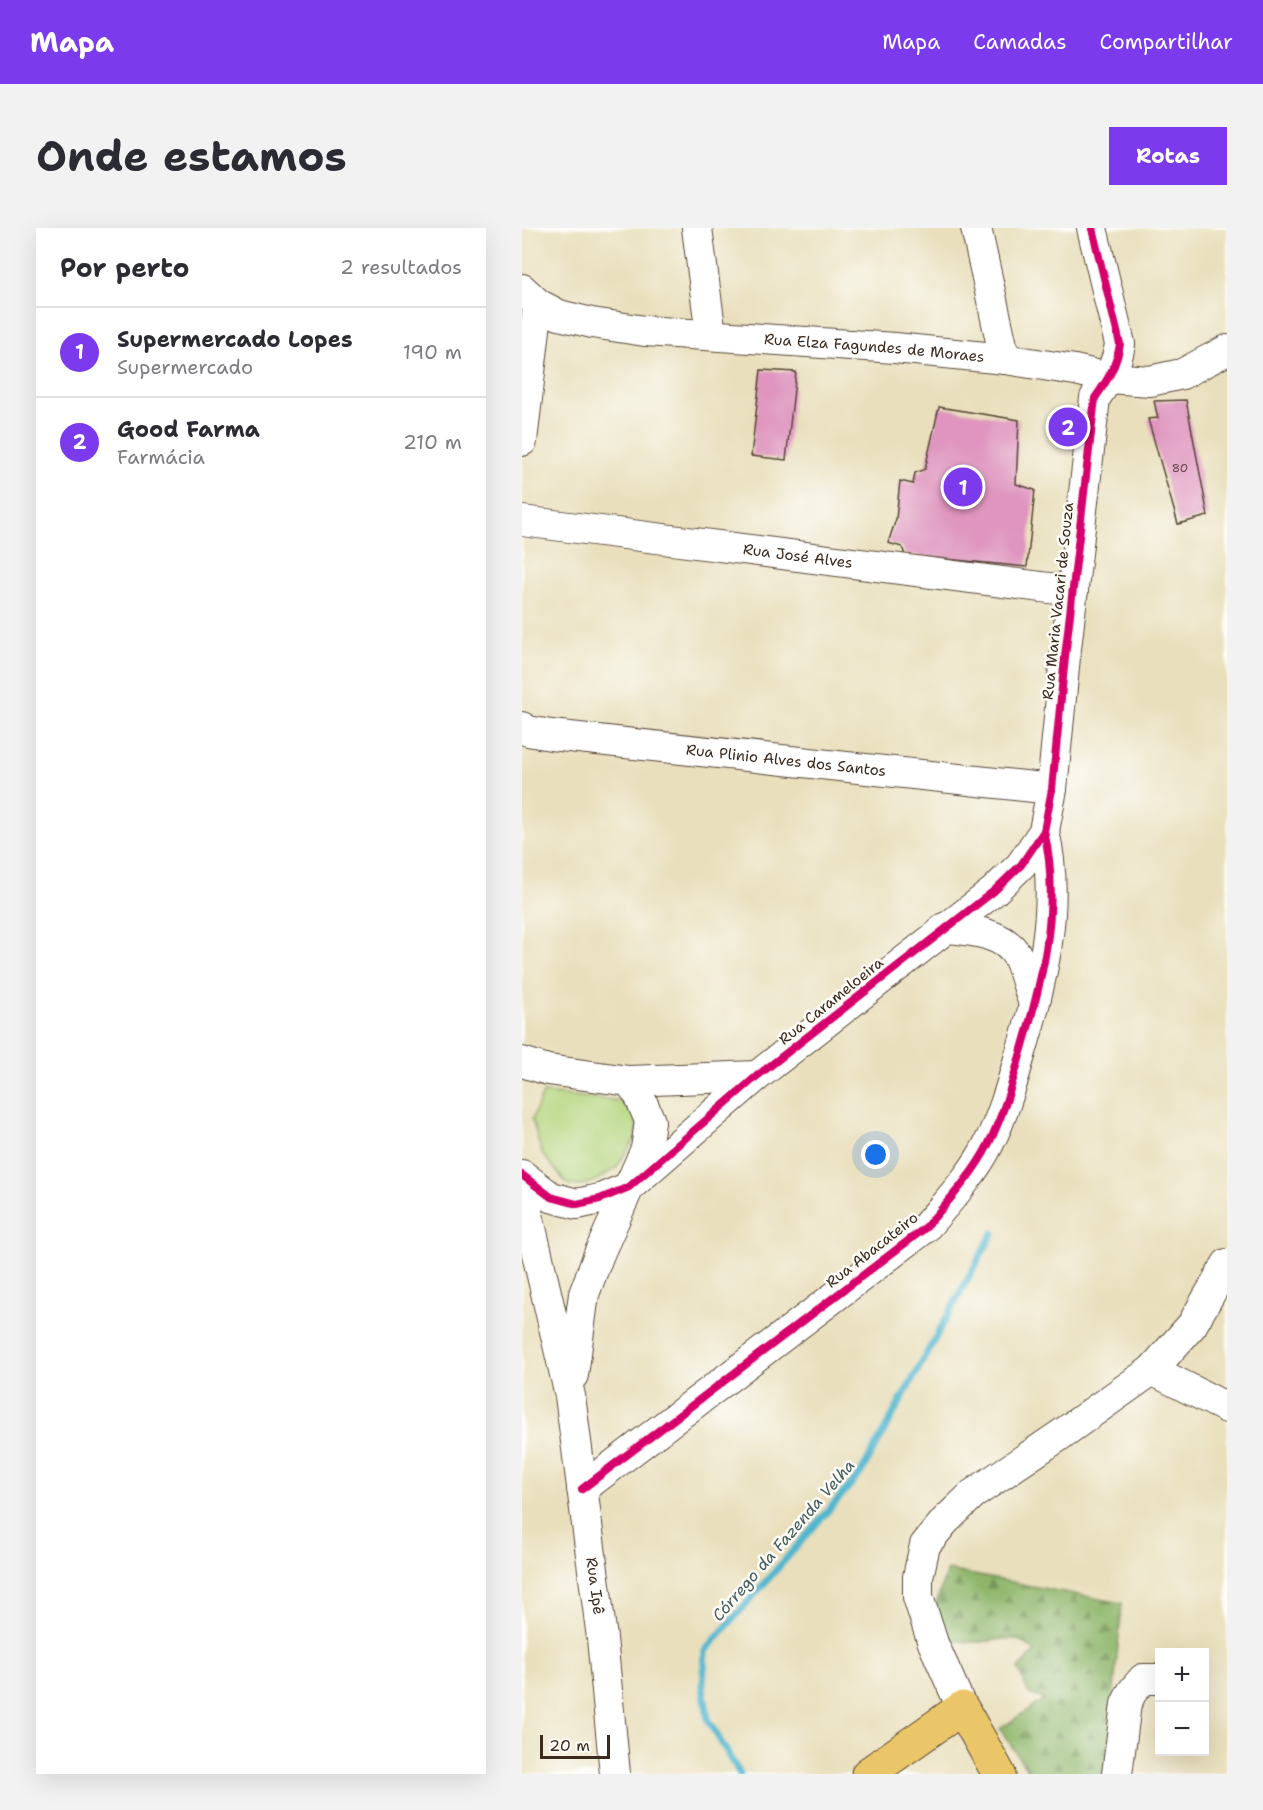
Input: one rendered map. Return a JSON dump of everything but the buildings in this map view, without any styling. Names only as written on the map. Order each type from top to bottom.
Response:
[{"type":"main road","points":[[868,1774],[962,1708],[999,1774]]},
{"type":"street","points":[[697,228],[711,335]]},
{"type":"street","points":[[976,228],[1005,359]]},
{"type":"street","name":"Rua Maria Vacari de Souza","points":[[1044,831],[1052,789],[1095,398],[1109,378],[1118,358],[1120,344],[1092,228]]},
{"type":"street","points":[[522,441],[530,297]]},
{"type":"street","name":"Rua Elza Fagundes de Moraes","points":[[530,297],[559,315],[592,323],[645,331],[1005,359],[1109,378],[1150,381],[1182,374],[1227,351]]},
{"type":"street","name":"Rua José Alves","points":[[522,521],[1073,591]]},
{"type":"street","name":"Rua Plinio Alves dos Santos","points":[[522,727],[528,731],[551,735],[1052,789]]},
{"type":"street","name":"Rua Carameloeira","points":[[630,1188],[757,1076],[994,891],[1021,865],[1044,831]]},
{"type":"street","name":"Rua Abacateiro","points":[[582,1489],[925,1228],[957,1191],[988,1145],[1011,1087],[1035,1007],[1050,925],[1052,891],[1050,854],[1044,831]]},
{"type":"street","points":[[944,928],[980,930],[1004,943],[1018,957],[1035,1007]]},
{"type":"street","points":[[530,1072],[629,1081],[757,1076]]},
{"type":"street","name":"Rua Ipê","points":[[570,1396],[584,1294],[598,1254],[646,1149],[650,1121],[639,1095],[629,1081]]},
{"type":"street","points":[[522,1175],[551,1197],[577,1204],[600,1200],[630,1188]]},
{"type":"street","name":"Rua Ipê","points":[[522,1189],[570,1396],[602,1638],[615,1774]]},
{"type":"street","points":[[962,1708],[933,1643],[918,1597],[918,1576],[925,1545],[945,1521],[973,1494],[1152,1370],[1192,1326],[1227,1264]]},
{"type":"street","points":[[1152,1370],[1227,1408]]},
{"type":"street","points":[[1117,1774],[1126,1704],[1143,1679],[1155,1680]]},
{"type":"green space","points":[[543,1093],[625,1101],[636,1117],[637,1136],[616,1168],[593,1182],[579,1186],[567,1184],[542,1154],[532,1119]]},
{"type":"green space","points":[[947,1570],[1122,1603],[1106,1774],[1030,1774],[1000,1729],[1044,1699],[1029,1694],[1018,1669],[1035,1652],[1022,1642],[1010,1639],[981,1642],[951,1641],[936,1604]]},
{"type":"waterway","name":"Córrego da Fazenda Velha","points":[[740,1774],[708,1720],[703,1686],[705,1651],[861,1473],[993,1233]]},
{"type":"cycle path","points":[[522,1175],[551,1197],[577,1204],[600,1199],[629,1187],[757,1076],[994,891],[1021,865],[1044,831],[1052,789],[1095,398],[1111,372],[1120,344],[1092,228]]},
{"type":"cycle path","points":[[582,1489],[925,1228],[975,1167],[993,1135],[1006,1102],[1041,975],[1050,917],[1051,888],[1044,831]]},
{"type":"place","name":"Good Farma","points":[[1068,427]]},
{"type":"place","name":"Supermercado Lopes","points":[[963,487]]}]
